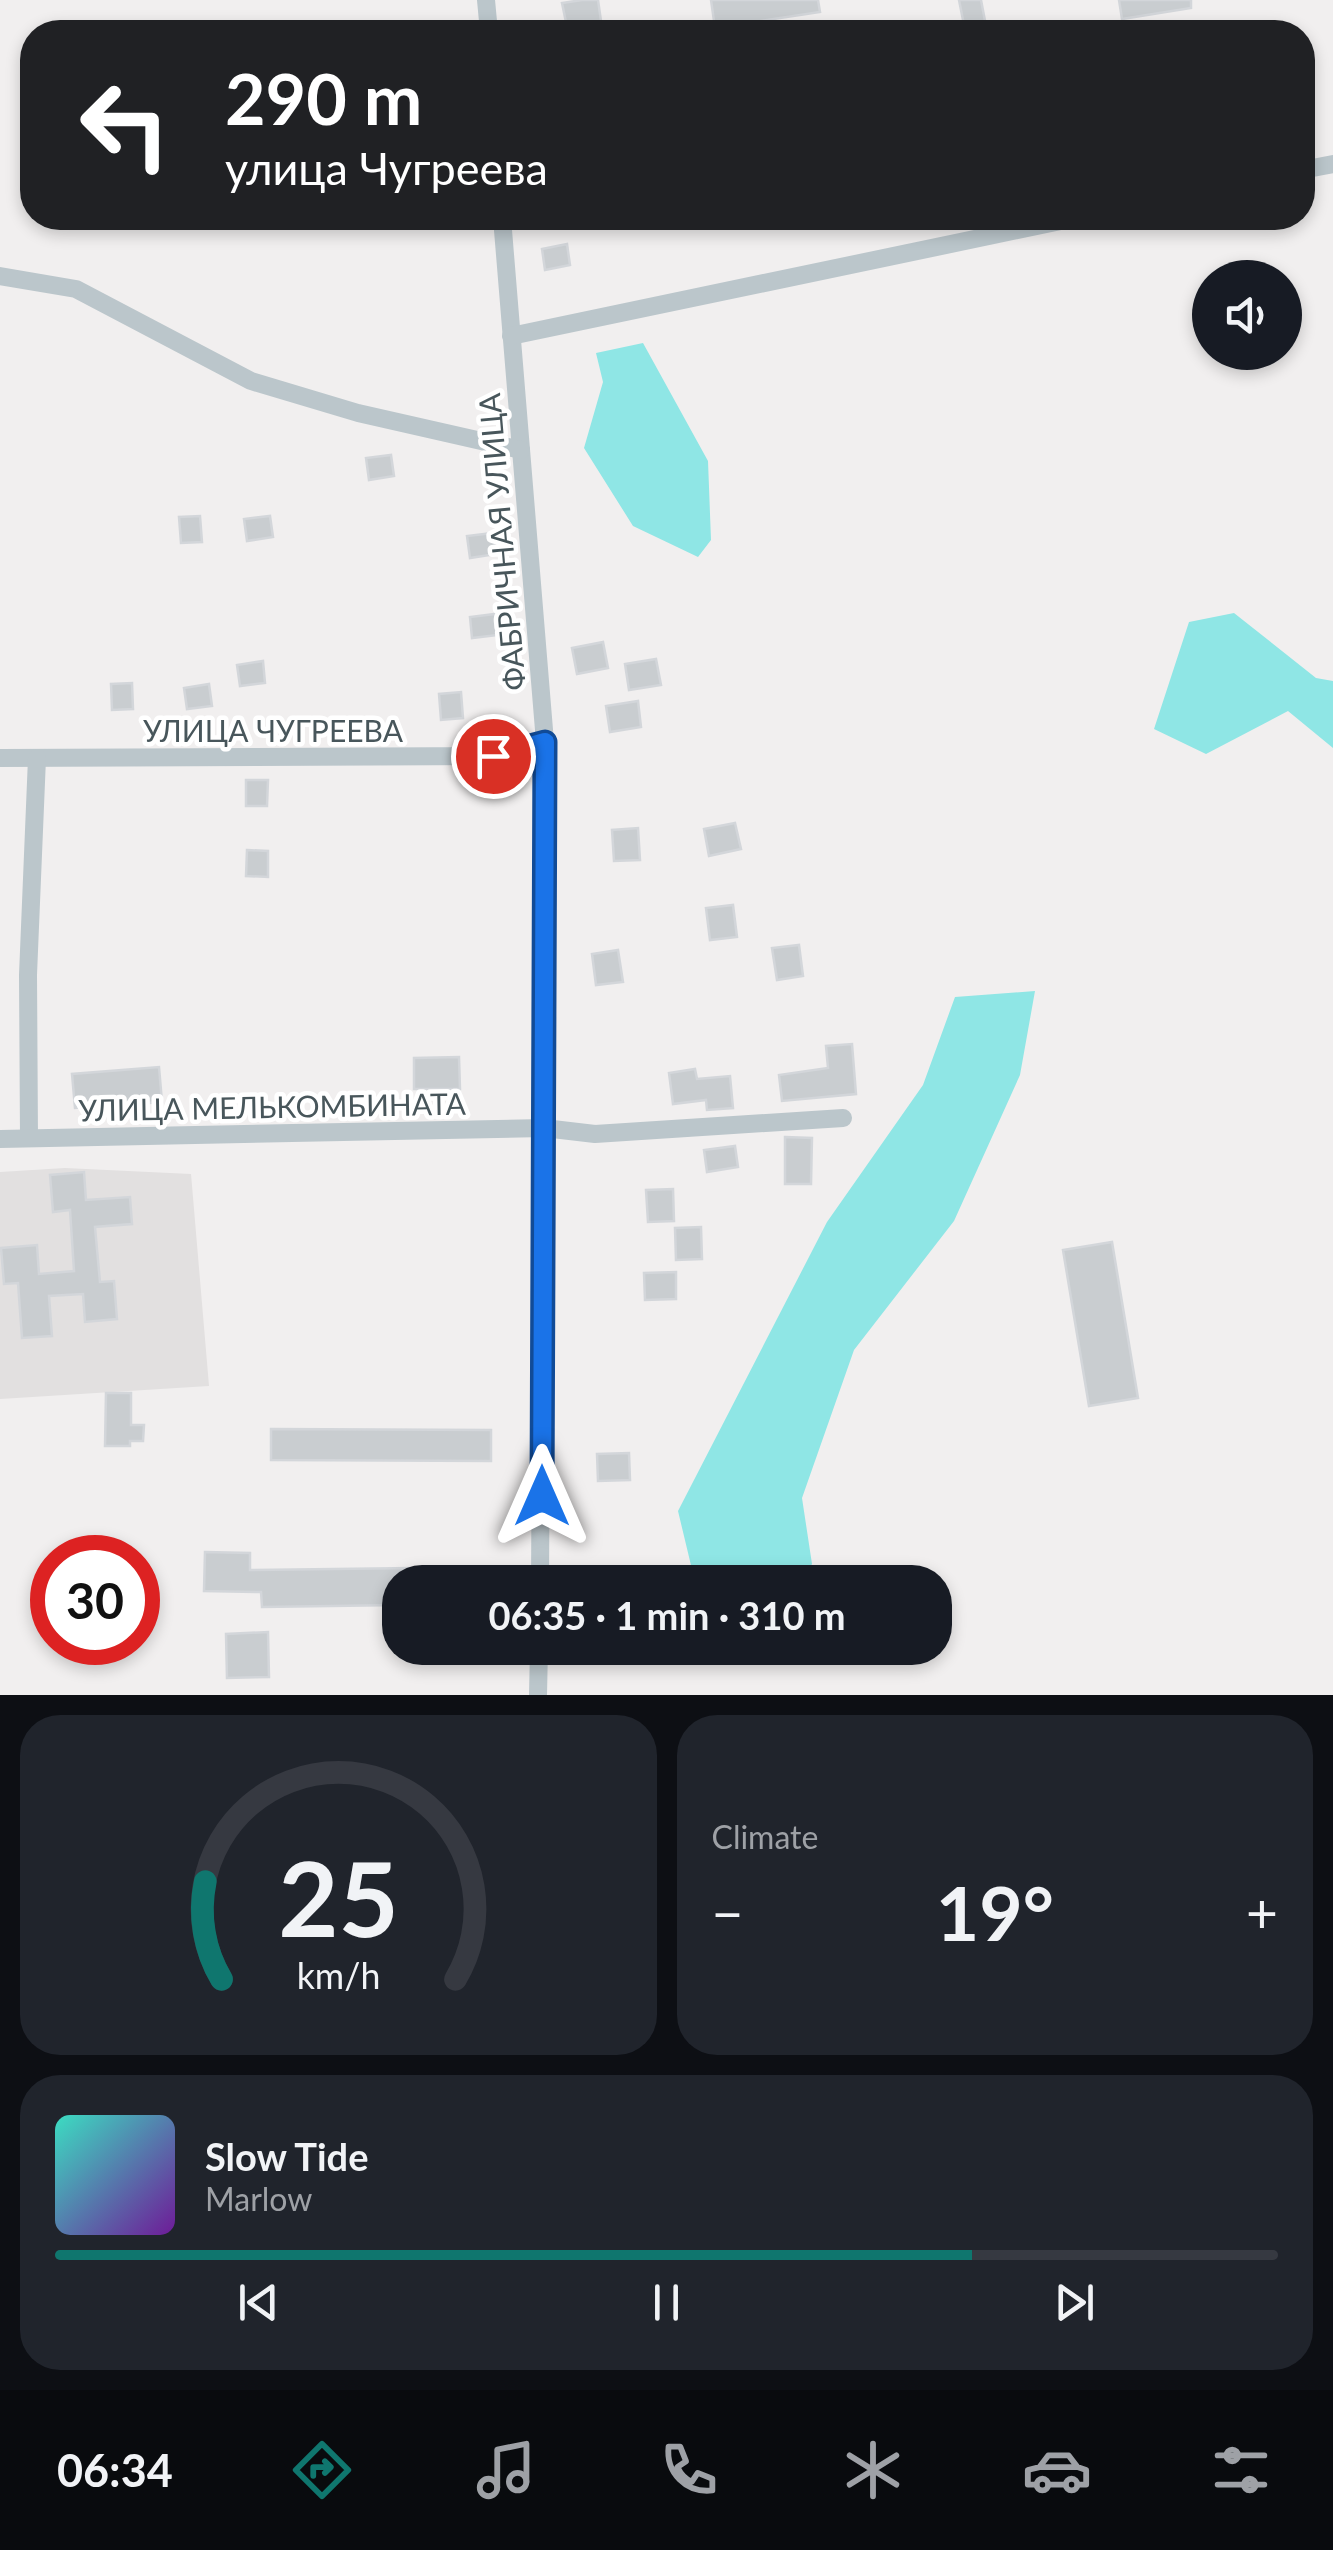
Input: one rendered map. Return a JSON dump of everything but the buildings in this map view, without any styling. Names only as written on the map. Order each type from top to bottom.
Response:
[{"type":"street","name":"ФАБРИЧНАЯ УЛИЦА","points":[[503,230],[545,742],[540,1565]]},
{"type":"street","points":[[511,336],[1019,230]]},
{"type":"street","points":[[0,276],[76,289],[251,380],[358,413],[521,450]]},
{"type":"street","name":"УЛИЦА ЧУГРЕЕВА","points":[[0,758],[493,756],[545,742]]},
{"type":"street","points":[[28,1138],[28,976],[37,758]]},
{"type":"street","name":"УЛИЦА МЕЛЬКОМБИНАТА","points":[[0,1138],[544,1128],[595,1134],[843,1118]]},
{"type":"street","points":[[538,1695],[539,1665]]},
{"type":"shaded area","points":[[65,1168],[191,1174],[209,1386],[0,1399],[0,1172]]},
{"type":"water","points":[[643,343],[708,461],[711,540],[698,557],[633,526],[584,448],[603,382],[596,353]]},
{"type":"water","points":[[1234,613],[1316,678],[1333,681],[1333,748],[1288,711],[1206,754],[1154,729],[1189,622]]},
{"type":"water","points":[[1035,991],[1020,1075],[954,1221],[854,1350],[802,1498],[812,1564],[691,1565],[678,1511],[827,1222],[923,1085],[955,997]]},
{"type":"route","points":[[493,756],[545,742],[542,1496]]}]
